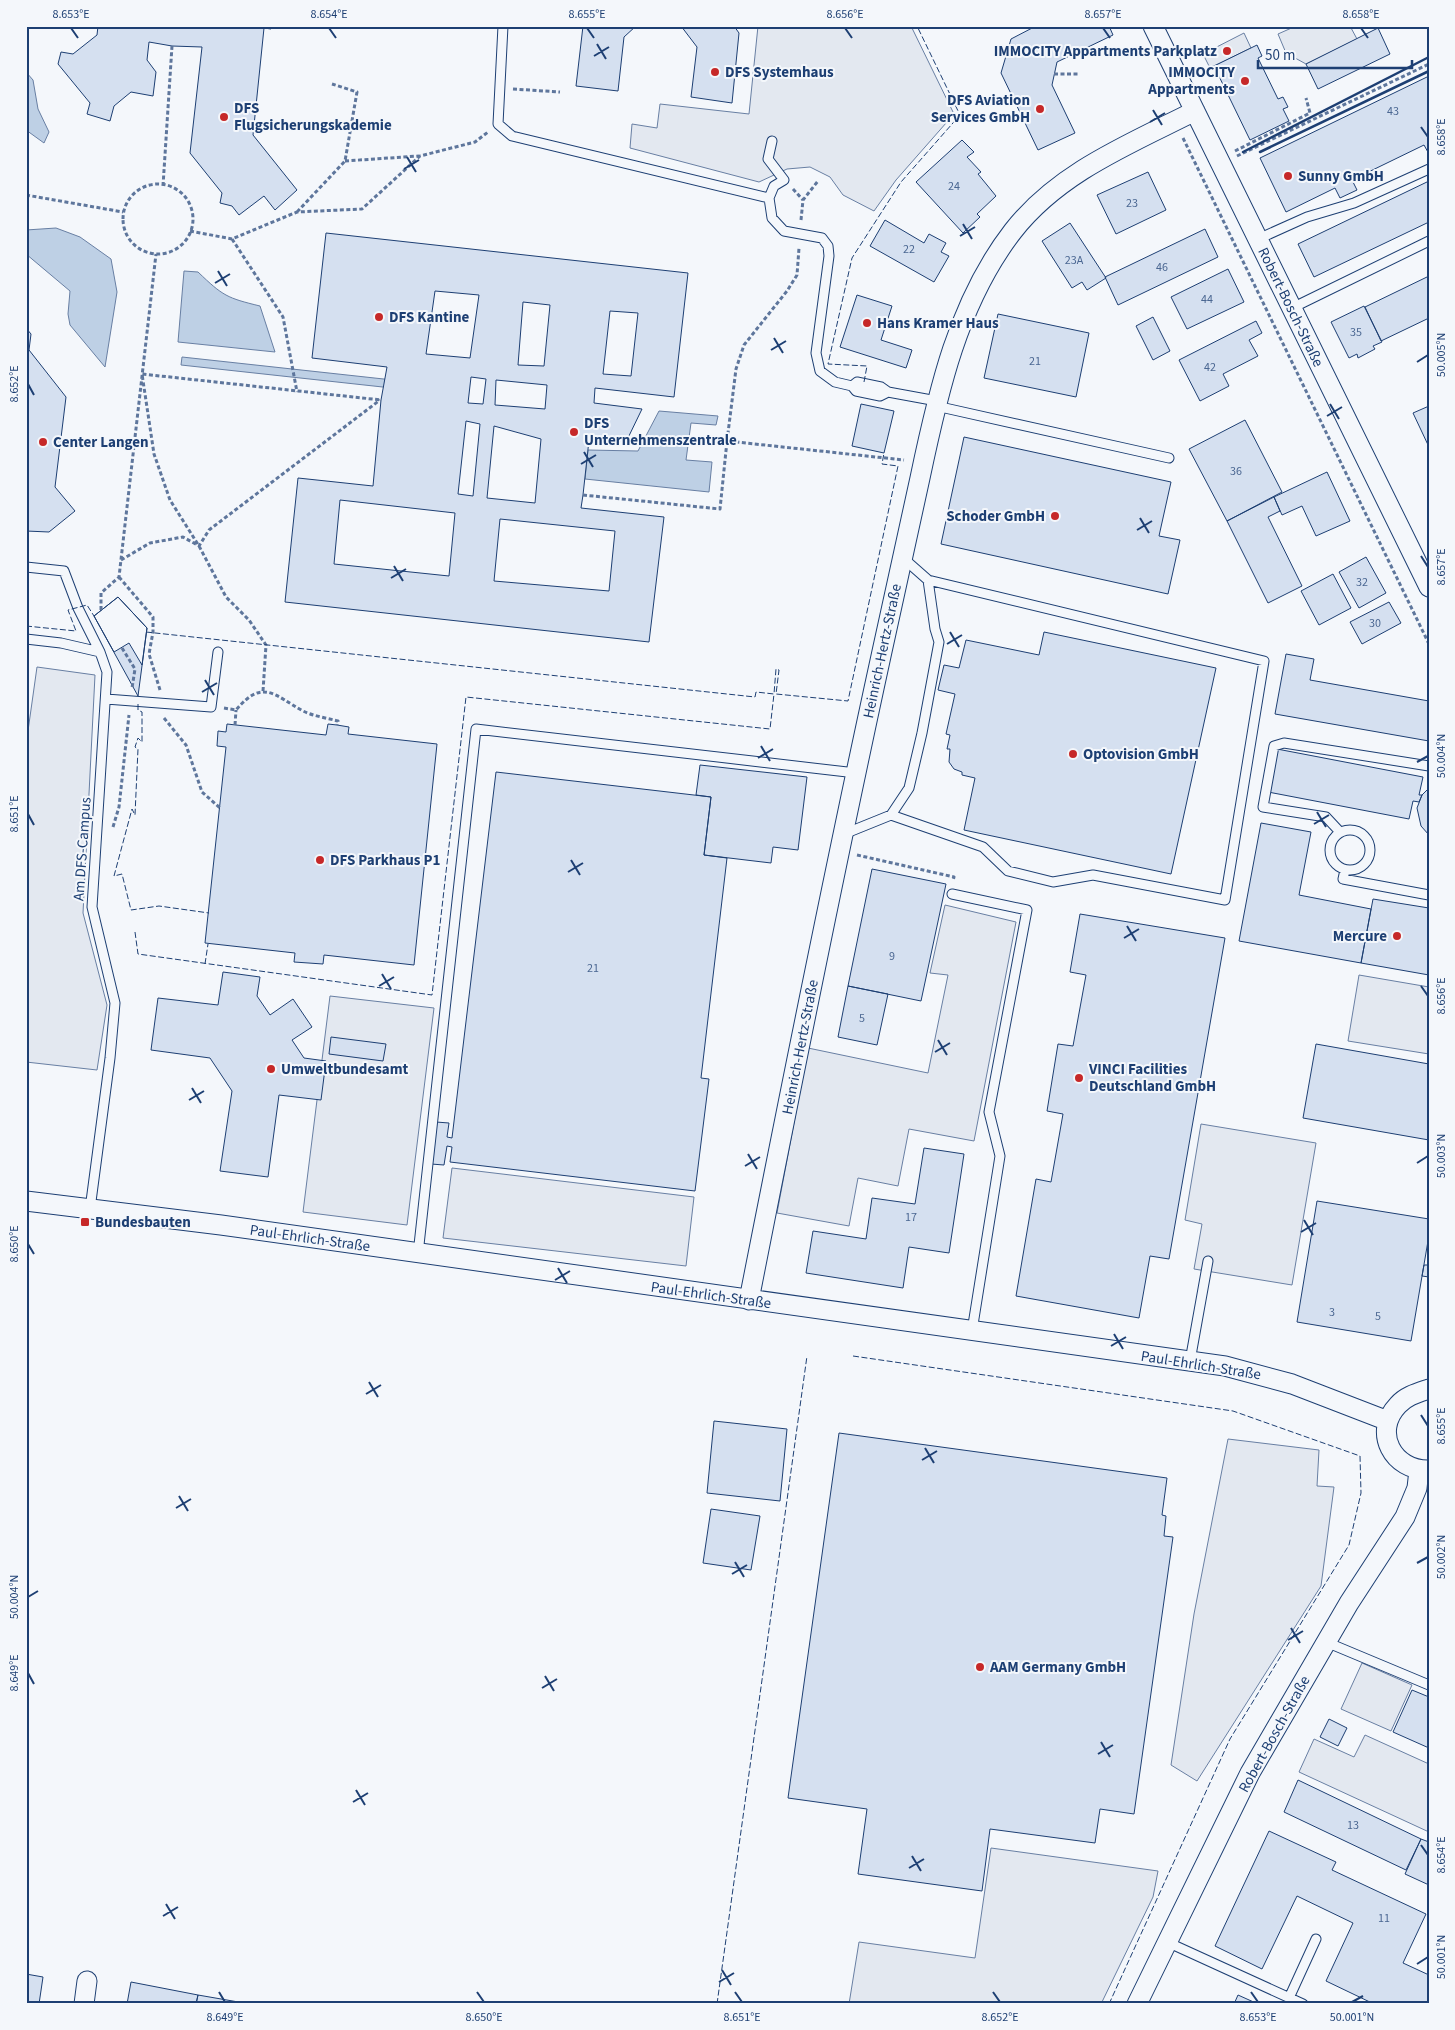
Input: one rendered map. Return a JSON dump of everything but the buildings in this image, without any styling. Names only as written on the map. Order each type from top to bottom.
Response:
[{"type":"street","name":"Robert-Bosch-Straße","points":[[1153,26],[1429,587]]},
{"type":"street","name":"Heinrich-Hertz-Straße","points":[[749,1300],[856,773],[936,404],[955,341],[978,285],[1011,233],[1029,211],[1050,192],[1080,171],[1195,112]]},
{"type":"street","name":"Paul-Ehrlich-Straße","points":[[26,1202],[221,1225],[1225,1366],[1292,1384],[1388,1420]]},
{"type":"street","points":[[1424,1470],[1407,1467],[1393,1454],[1387,1435],[1388,1420],[1397,1406],[1415,1393],[1429,1389]]},
{"type":"street","name":"Robert-Bosch-Straße","points":[[1137,2004],[1250,1773],[1326,1642],[1405,1517],[1424,1470]]},
{"type":"street","points":[[84,2004],[87,1981]]},
{"type":"lane","points":[[503,26],[498,124],[512,136],[769,198]]},
{"type":"lane","points":[[772,141],[768,159],[784,180],[774,186],[769,198],[772,218],[784,231],[822,238],[828,246],[829,256],[816,354],[820,372],[835,382],[852,386],[856,391],[880,396],[888,392],[1169,458]]},
{"type":"lane","points":[[1258,239],[1307,217],[1354,203],[1429,169]]},
{"type":"lane","points":[[1292,308],[1429,241]]},
{"type":"lane","points":[[891,815],[983,848],[1008,872],[1054,882],[1093,875],[1225,900],[1264,661],[928,580],[903,558]]},
{"type":"lane","name":"Am DFS-Campus","points":[[26,567],[64,571],[78,608],[100,652],[107,672],[92,906],[115,1003],[110,1058],[90,1209]]},
{"type":"lane","points":[[841,843],[891,815],[909,788],[922,733],[939,642],[935,629],[928,580]]},
{"type":"lane","points":[[26,639],[61,643],[100,652]]},
{"type":"lane","points":[[106,699],[211,707],[218,652]]},
{"type":"lane","points":[[418,1254],[476,729],[856,773]]},
{"type":"lane","points":[[1340,832],[1326,817],[1263,807],[1274,746],[1284,743],[1429,766]]},
{"type":"lane","points":[[1346,830],[1360,832],[1367,838],[1370,854],[1364,865],[1359,868],[1345,870],[1335,864],[1330,855],[1331,842],[1340,832],[1346,830]]},
{"type":"lane","points":[[1345,870],[1343,879],[1429,895]]},
{"type":"lane","points":[[952,894],[1027,910],[989,1112],[1000,1156],[972,1331]]},
{"type":"lane","points":[[1190,1361],[1208,1261]]},
{"type":"lane","points":[[1326,1642],[1429,1685]]},
{"type":"lane","points":[[1289,1998],[1316,1939]]},
{"type":"lane","points":[[1167,1942],[1303,2004]]},
{"type":"path","points":[[163,186],[172,46]]},
{"type":"path","points":[[1257,146],[1429,64]]},
{"type":"path","points":[[1054,74],[1079,74]]},
{"type":"path","points":[[297,212],[344,161],[358,92],[332,84]]},
{"type":"path","points":[[501,88],[560,92]]},
{"type":"path","points":[[1219,159],[1310,113],[1306,98]]},
{"type":"path","points":[[1175,122],[1429,644]]},
{"type":"path","points":[[344,161],[420,156],[475,142],[498,124]]},
{"type":"path","points":[[190,231],[232,239],[297,212],[362,209],[420,156]]},
{"type":"path","points":[[583,496],[720,509],[736,369],[744,344],[786,291],[796,275],[803,200],[818,181]]},
{"type":"path","points":[[157,184],[163,186],[173,188],[183,195],[191,209],[193,221],[187,238],[179,247],[168,253],[156,254],[141,250],[132,243],[125,233],[123,212],[126,203],[134,193],[144,187],[157,184]]},
{"type":"path","points":[[26,195],[123,212]]},
{"type":"path","points":[[232,239],[282,317],[297,392]]},
{"type":"path","points":[[156,254],[119,577],[152,617],[153,632],[149,654],[164,704],[164,718],[186,745],[202,792],[220,808]]},
{"type":"path","points":[[142,374],[381,400],[209,530],[199,546]]},
{"type":"path","points":[[142,374],[154,454],[170,500],[199,546],[226,598],[249,620],[266,645],[263,691]]},
{"type":"path","points":[[728,441],[884,457]]},
{"type":"path","points":[[120,560],[150,543],[184,537],[199,546]]},
{"type":"path","points":[[101,610],[101,593],[119,577]]},
{"type":"path","points":[[111,834],[119,806],[135,669],[122,648]]},
{"type":"path","points":[[235,725],[236,710],[248,696],[263,691],[282,697],[305,712],[338,721],[337,725]]},
{"type":"path","points":[[211,707],[236,710]]},
{"type":"path","points":[[841,843],[954,877],[952,894]]},
{"type":"shaded area","points":[[758,26],[911,26],[954,114],[896,180],[874,211],[843,195],[830,177],[810,167],[787,169],[759,182],[630,148],[632,124],[657,128],[660,104],[749,114]]},
{"type":"shaded area","points":[[1296,26],[1350,26],[1357,39],[1306,64],[1286,53],[1278,34]]},
{"type":"shaded area","name":"IMMOCITY Appartments Parkplatz","points":[[1244,33],[1251,48],[1214,66],[1209,66],[1203,54]]},
{"type":"shaded area","points":[[37,667],[95,675],[83,913],[107,1005],[97,1070],[26,1062],[26,745]]},
{"type":"shaded area","points":[[945,905],[1016,922],[974,1141],[909,1129],[898,1186],[858,1178],[849,1226],[777,1213],[808,1048],[928,1073],[948,975],[930,973]]},
{"type":"shaded area","points":[[1359,975],[1429,987],[1429,1054],[1348,1041]]},
{"type":"shaded area","points":[[330,996],[434,1008],[407,1225],[303,1212]]},
{"type":"shaded area","points":[[1201,1124],[1316,1143],[1292,1285],[1194,1269],[1202,1224],[1185,1220]]},
{"type":"shaded area","points":[[452,1168],[694,1197],[686,1266],[443,1238]]},
{"type":"shaded area","points":[[1228,1439],[1319,1450],[1317,1486],[1334,1487],[1321,1586],[1197,1781],[1171,1765],[1194,1614]]},
{"type":"shaded area","points":[[1362,1663],[1412,1685],[1391,1731],[1341,1709]]},
{"type":"shaded area","points":[[1365,1735],[1429,1764],[1429,1832],[1299,1772],[1314,1739],[1354,1757]]},
{"type":"shaded area","points":[[991,1848],[1158,1871],[1153,1897],[1101,2004],[849,2004],[859,1942],[975,1958]]},
{"type":"water","points":[[26,72],[33,80],[38,109],[49,132],[44,143],[26,130]]},
{"type":"water","points":[[56,228],[80,237],[111,259],[117,292],[105,367],[70,325],[68,314],[70,291],[26,254],[26,230]]},
{"type":"water","points":[[184,271],[198,272],[226,295],[260,306],[275,352],[178,342]]},
{"type":"water","points":[[182,357],[402,381],[401,389],[181,365]]},
{"type":"water","points":[[659,411],[718,416],[716,425],[691,423],[686,460],[712,462],[709,492],[585,479],[588,450],[638,451]]},
{"type":"fence","points":[[864,382],[867,366],[828,364],[852,258],[901,182],[960,115],[917,26]]},
{"type":"fence","points":[[146,632],[755,697],[756,692],[774,694],[776,669],[779,670],[776,694],[848,701],[898,466],[882,464],[884,453]]},
{"type":"fence","points":[[26,626],[76,631],[68,610],[87,605],[94,616]]},
{"type":"fence","points":[[135,932],[138,954],[432,995],[466,697],[770,729],[774,694]]},
{"type":"fence","points":[[138,704],[138,710],[142,712],[142,742],[138,738],[135,747],[138,749],[135,815],[132,809],[114,876],[122,874],[131,910],[159,906],[209,913]]},
{"type":"fence","points":[[205,964],[208,944]]},
{"type":"fence","points":[[717,2004],[807,1356]]},
{"type":"fence","points":[[853,1356],[1233,1411],[1360,1456],[1361,1493],[1349,1545],[1230,1739],[1109,2004]]},
{"type":"wall","points":[[1243,152],[1429,57]]},
{"type":"wall","points":[[1260,152],[1429,71]]},
{"type":"place","name":"IMMOCITY Appartments Parkplatz","points":[[1227,51]]},
{"type":"place","name":"DFS Systemhaus","points":[[715,72]]},
{"type":"place","name":"IMMOCITY Appartments","points":[[1245,81]]},
{"type":"place","name":"DFS Aviation Services GmbH","points":[[1040,109]]},
{"type":"place","name":"DFS Flugsicherungskademie","points":[[224,117]]},
{"type":"place","name":"Sunny GmbH","points":[[1288,176]]},
{"type":"place","name":"DFS Kantine","points":[[379,317]]},
{"type":"place","name":"Hans Kramer Haus","points":[[867,323]]},
{"type":"place","name":"DFS Unternehmenszentrale","points":[[574,432]]},
{"type":"place","name":"Center Langen","points":[[43,442]]},
{"type":"place","name":"Schoder GmbH","points":[[1055,516]]},
{"type":"place","name":"Optovision GmbH","points":[[1073,754]]},
{"type":"place","name":"DFS Parkhaus P1","points":[[320,860]]},
{"type":"place","name":"Mercure","points":[[1397,936]]},
{"type":"place","name":"Umweltbundesamt","points":[[271,1069]]},
{"type":"place","name":"VINCI Facilities Deutschland GmbH","points":[[1079,1078]]},
{"type":"place","name":"Bundesbauten","points":[[85,1222]]},
{"type":"place","name":"AAM Germany GmbH","points":[[980,1667]]}]
